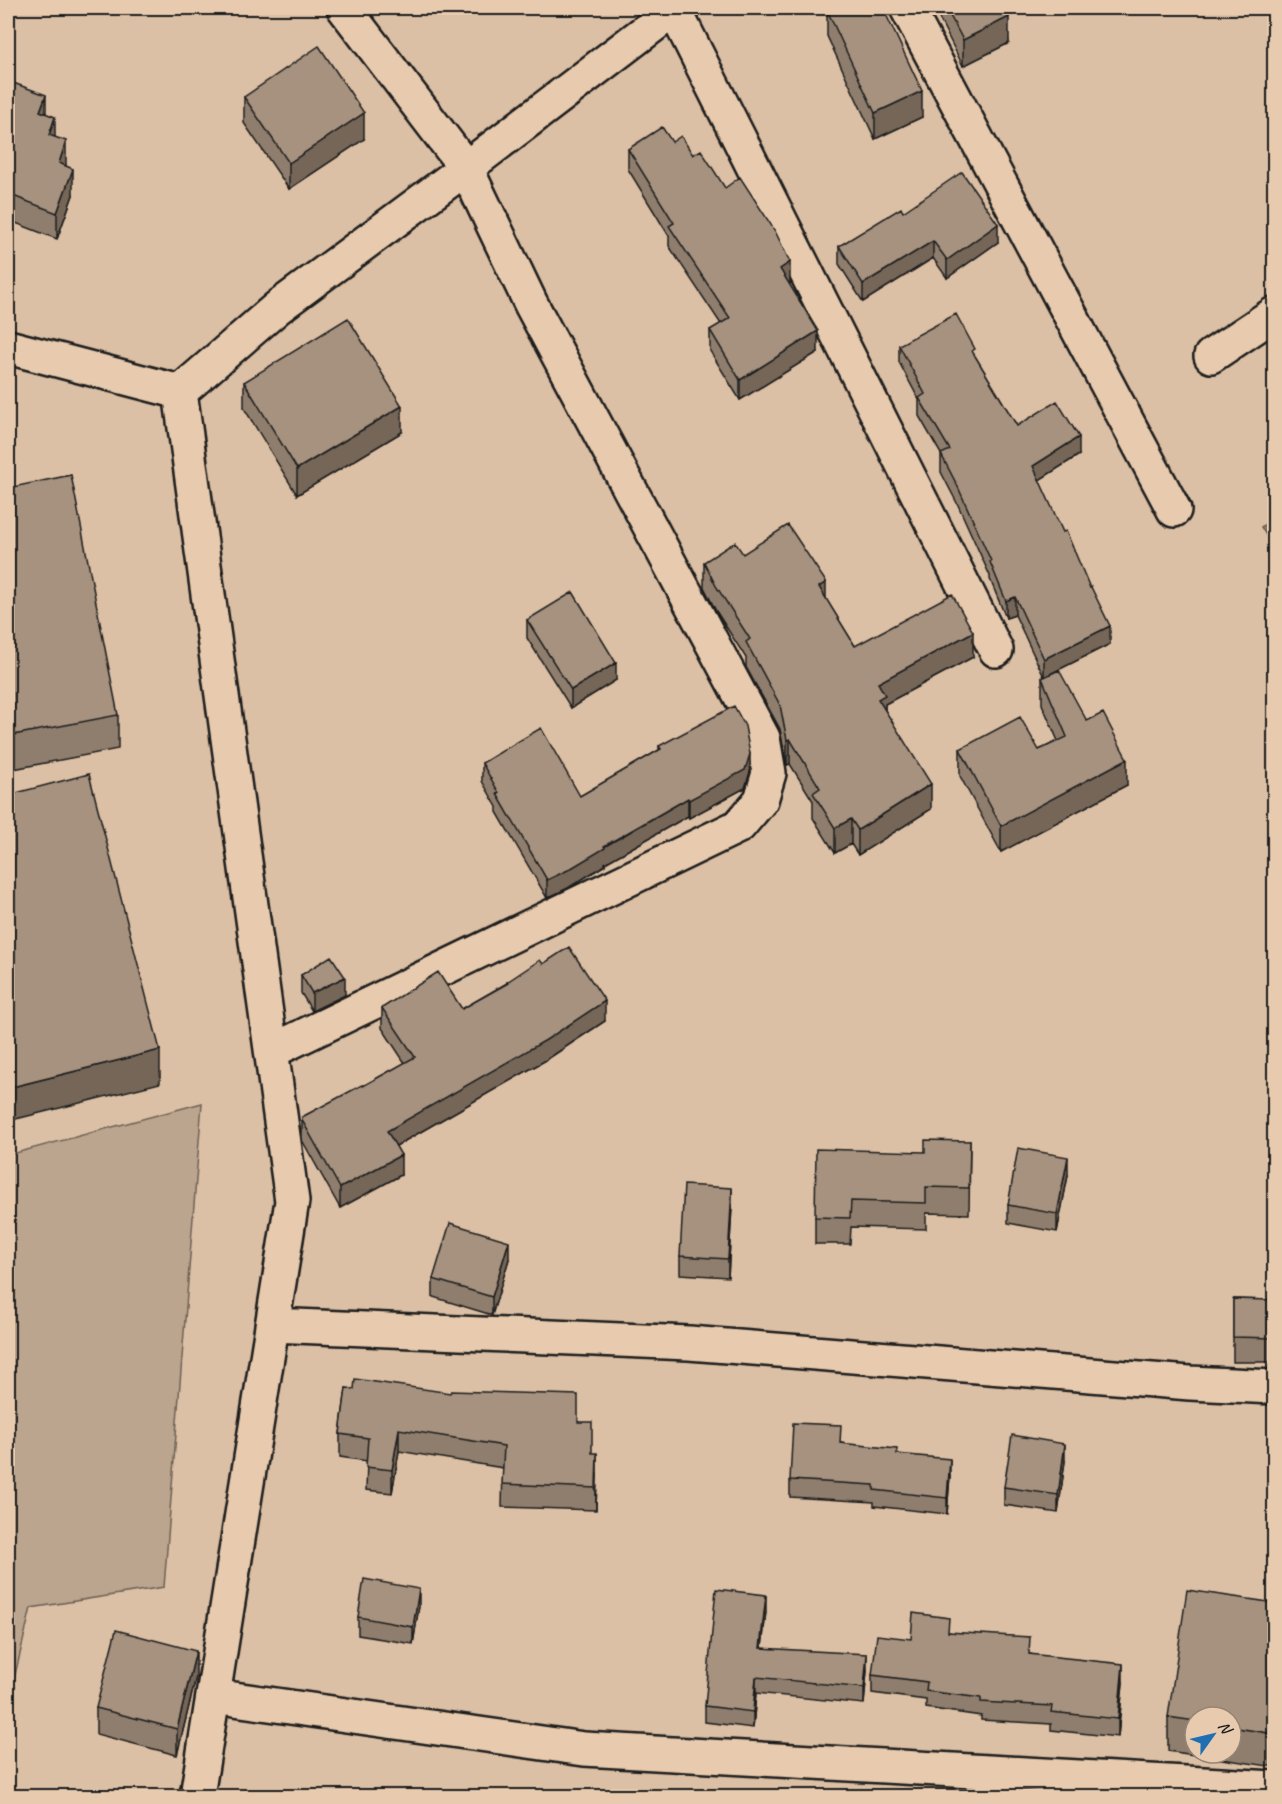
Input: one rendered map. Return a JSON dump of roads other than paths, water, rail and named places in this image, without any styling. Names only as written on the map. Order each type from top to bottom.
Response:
[{"type":"street","points":[[272,1051],[739,826],[761,800],[769,773],[763,738],[531,304],[466,168],[344,8]]},
{"type":"street","points":[[180,392],[276,308],[466,168],[675,8],[996,650]]},
{"type":"street","points":[[907,8],[1174,510]]},
{"type":"street","points":[[1211,356],[1275,314]]},
{"type":"street","points":[[8,347],[180,392]]},
{"type":"street","points":[[180,392],[292,1201],[197,1797]]},
{"type":"street","points":[[272,1325],[688,1343],[1275,1388]]},
{"type":"street","points":[[213,1696],[584,1749],[1275,1788]]}]
